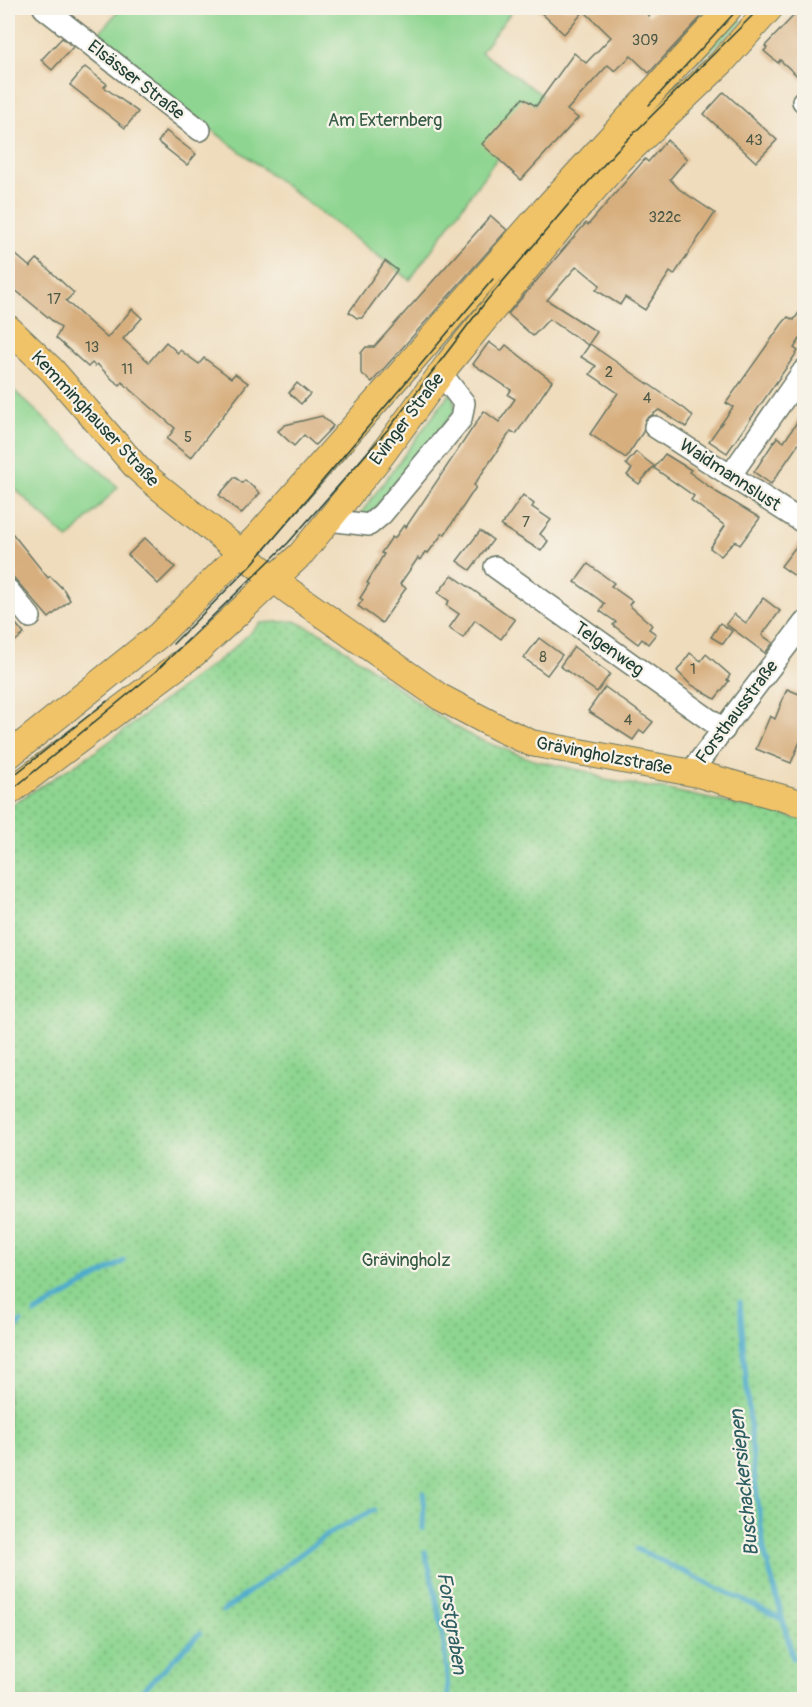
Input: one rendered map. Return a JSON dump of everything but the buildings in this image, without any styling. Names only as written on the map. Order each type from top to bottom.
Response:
[{"type":"main road","name":"Evinger Straße","points":[[8,793],[195,653],[275,580],[329,520],[381,456],[441,373],[544,246],[619,160],[721,63],[770,8]]},
{"type":"main road","name":"Evinger Straße","points":[[8,756],[159,635],[241,554],[344,441],[721,10]]},
{"type":"main road","name":"Kemminghauser Straße","points":[[8,328],[52,370],[137,468],[241,554]]},
{"type":"main road","name":"Grävingholzstraße","points":[[241,554],[440,697],[531,743],[690,773],[804,804]]},
{"type":"street","name":"Elsässer Straße","points":[[44,8],[200,130]]},
{"type":"street","points":[[730,476],[804,370]]},
{"type":"street","points":[[329,520],[369,525],[382,514],[461,419],[464,403],[441,373]]},
{"type":"street","name":"Waidmannslust","points":[[655,427],[804,523]]},
{"type":"street","name":"Telgenweg","points":[[495,567],[724,730]]},
{"type":"street","points":[[8,590],[30,617]]},
{"type":"street","name":"Forsthausstraße","points":[[690,773],[804,623]]},
{"type":"green space","name":"Am Externberg","points":[[121,8],[514,8],[481,52],[542,95],[410,280],[93,40]]},
{"type":"green space","points":[[737,16],[743,22],[692,67]]},
{"type":"green space","points":[[8,385],[118,487],[68,539],[8,482]]},
{"type":"green space","points":[[451,392],[456,410],[369,515],[358,517]]},
{"type":"green space","name":"Grävingholz","points":[[295,621],[323,634],[438,716],[473,737],[533,760],[589,772],[605,780],[669,790],[804,820],[804,1699],[8,1699],[8,807],[95,752],[229,652],[261,623]]},
{"type":"waterway","points":[[35,1313],[124,1261]]},
{"type":"waterway","name":"Buschackersiepen","points":[[740,1302],[753,1463],[764,1550],[793,1658]]},
{"type":"waterway","points":[[8,1337],[21,1322]]},
{"type":"waterway","name":"Forstgraben","points":[[423,1529],[424,1493]]},
{"type":"waterway","points":[[223,1611],[328,1534],[374,1510]]},
{"type":"waterway","points":[[637,1549],[782,1619]]},
{"type":"waterway","name":"Forstgraben","points":[[425,1552],[441,1625],[448,1700]]},
{"type":"waterway","points":[[133,1700],[200,1633]]},
{"type":"waterway","name":"Buschackersiepen","points":[[800,1685],[804,1698]]},
{"type":"tram line","points":[[649,105],[739,8]]},
{"type":"tram line","points":[[8,793],[155,672],[288,543],[390,427],[487,300],[567,206],[616,151],[760,8]]},
{"type":"tram line","points":[[173,644],[253,563],[493,279]]},
{"type":"tram line","points":[[8,780],[107,701]]}]
